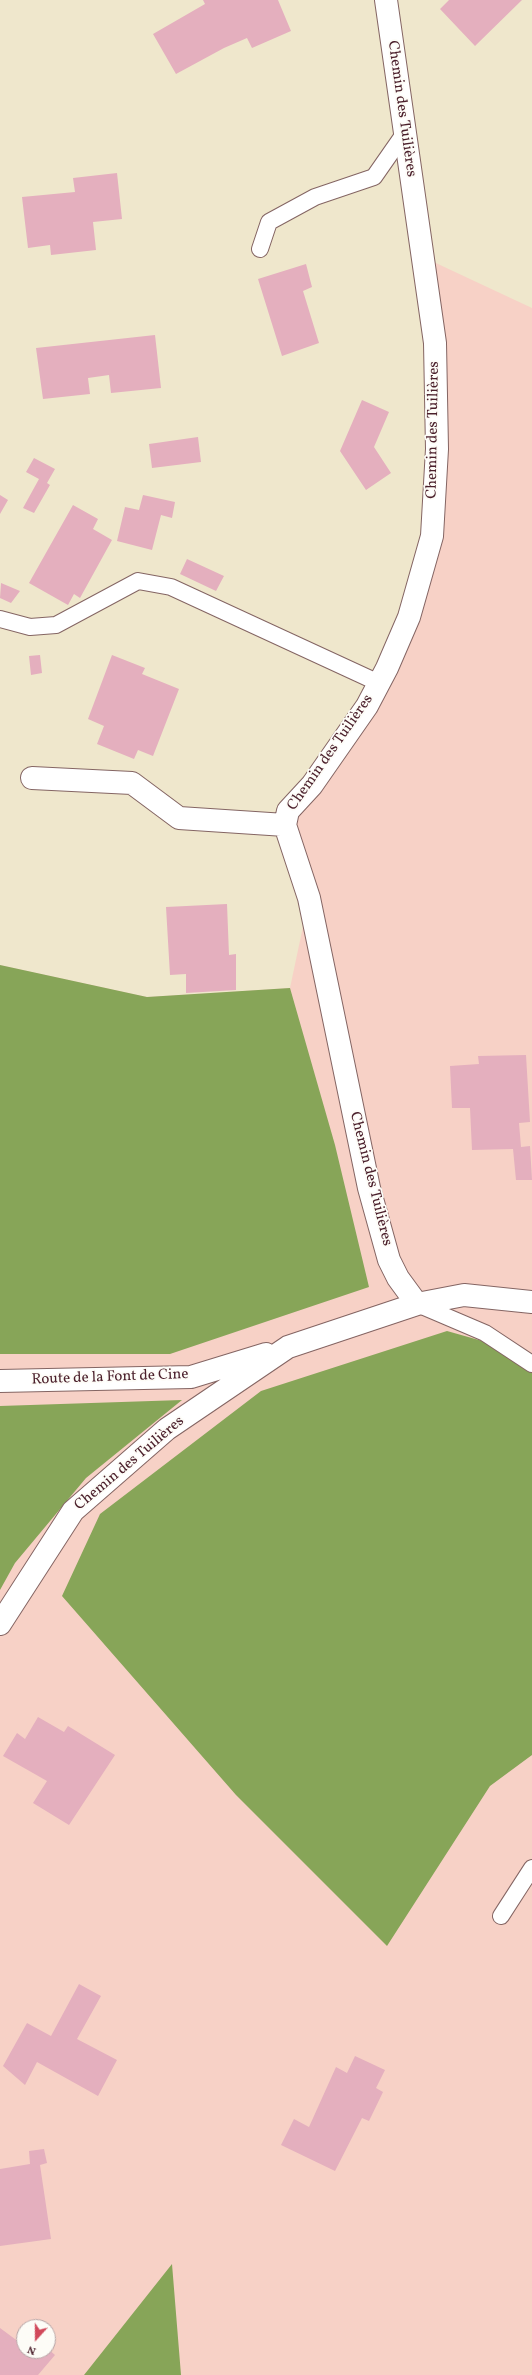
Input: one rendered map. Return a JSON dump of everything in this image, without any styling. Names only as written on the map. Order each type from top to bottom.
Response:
[{"type":"street","name":"Chemin des Tuilières","points":[[0,1624],[73,1511],[167,1429],[288,1347],[417,1304],[398,1278],[389,1260],[369,1188],[309,898],[285,825],[288,811],[316,779],[367,706],[379,683],[409,617],[432,536],[437,449],[435,343],[386,0]]},
{"type":"street","name":"Chemin des Tuilières","points":[[32,778],[132,783],[179,818],[285,825]]},
{"type":"street","points":[[417,1304],[464,1295],[532,1302]]},
{"type":"street","name":"Route de la Font de Cine","points":[[0,1381],[191,1377],[288,1347]]},
{"type":"lane","points":[[260,249],[269,222],[315,197],[374,177],[404,134]]},
{"type":"lane","points":[[0,618],[30,627],[56,625],[138,581],[171,587],[379,683]]},
{"type":"lane","points":[[417,1304],[485,1333],[532,1364]]},
{"type":"lane","points":[[501,1916],[532,1868]]},
{"type":"shaded area","points":[[423,257],[532,308],[532,2375],[0,2375],[0,965],[147,997],[290,988],[309,898],[285,825],[367,706],[432,536]]},
{"type":"green space","points":[[0,965],[147,997],[290,988],[335,1145],[369,1287],[170,1354],[0,1354]]},
{"type":"green space","points":[[447,1331],[532,1355],[532,1755],[490,1786],[387,1946],[236,1795],[62,1596],[100,1514],[261,1391]]},
{"type":"green space","points":[[182,1400],[86,1478],[15,1563],[0,1590],[0,1406]]},
{"type":"green space","points":[[172,2264],[181,2375],[84,2375]]},
{"type":"building","points":[[203,0],[278,0],[291,31],[252,48],[247,38],[224,48],[176,74],[153,34],[205,4]]},
{"type":"building","points":[[449,0],[522,0],[475,46],[440,9]]},
{"type":"building","points":[[117,173],[122,219],[93,222],[96,250],[51,255],[50,245],[28,248],[22,197],[75,192],[73,178]]},
{"type":"building","points":[[306,264],[312,287],[303,291],[319,343],[282,356],[258,279]]},
{"type":"building","points":[[155,335],[161,388],[111,393],[109,375],[88,378],[90,394],[43,399],[36,348]]},
{"type":"building","points":[[362,400],[389,412],[374,447],[391,473],[366,490],[340,451]]},
{"type":"building","points":[[198,437],[201,462],[152,468],[149,444]]},
{"type":"building","points":[[34,458],[55,469],[47,483],[50,485],[34,513],[23,508],[39,479],[26,472]]},
{"type":"building","points":[[0,495],[8,500],[0,514]]},
{"type":"building","points":[[143,495],[175,502],[172,518],[161,515],[152,550],[117,541],[125,507],[139,510]]},
{"type":"building","points":[[73,505],[98,519],[93,529],[112,540],[80,598],[74,594],[68,605],[29,583]]},
{"type":"building","points":[[187,559],[224,576],[216,591],[180,574]]},
{"type":"building","points":[[1,583],[20,591],[11,603],[0,598]]},
{"type":"building","points":[[40,655],[42,673],[31,675],[29,656]]},
{"type":"building","points":[[112,655],[145,668],[142,674],[179,689],[153,756],[138,750],[134,759],[97,744],[104,726],[88,719]]},
{"type":"building","points":[[227,904],[229,955],[236,954],[236,990],[186,993],[186,974],[170,975],[166,907]]},
{"type":"building","points":[[526,1055],[530,1122],[519,1123],[521,1147],[530,1146],[532,1180],[516,1180],[513,1149],[472,1150],[470,1108],[452,1108],[450,1066],[479,1064],[478,1056]]},
{"type":"building","points":[[38,1717],[64,1732],[68,1726],[115,1755],[69,1825],[33,1803],[47,1781],[3,1756],[17,1733],[25,1739]]},
{"type":"building","points":[[79,1984],[101,1996],[77,2039],[117,2060],[98,2096],[37,2062],[25,2085],[3,2066],[27,2023],[51,2036]]},
{"type":"building","points":[[355,2056],[385,2070],[376,2088],[383,2092],[369,2121],[362,2118],[335,2171],[281,2145],[294,2119],[309,2127],[336,2067],[347,2073]]},
{"type":"building","points":[[44,2149],[47,2163],[40,2165],[51,2239],[0,2246],[0,2169],[30,2164],[29,2151]]},
{"type":"building","points":[[0,2328],[16,2340],[16,2359],[52,2359],[38,2375],[0,2375]]}]
